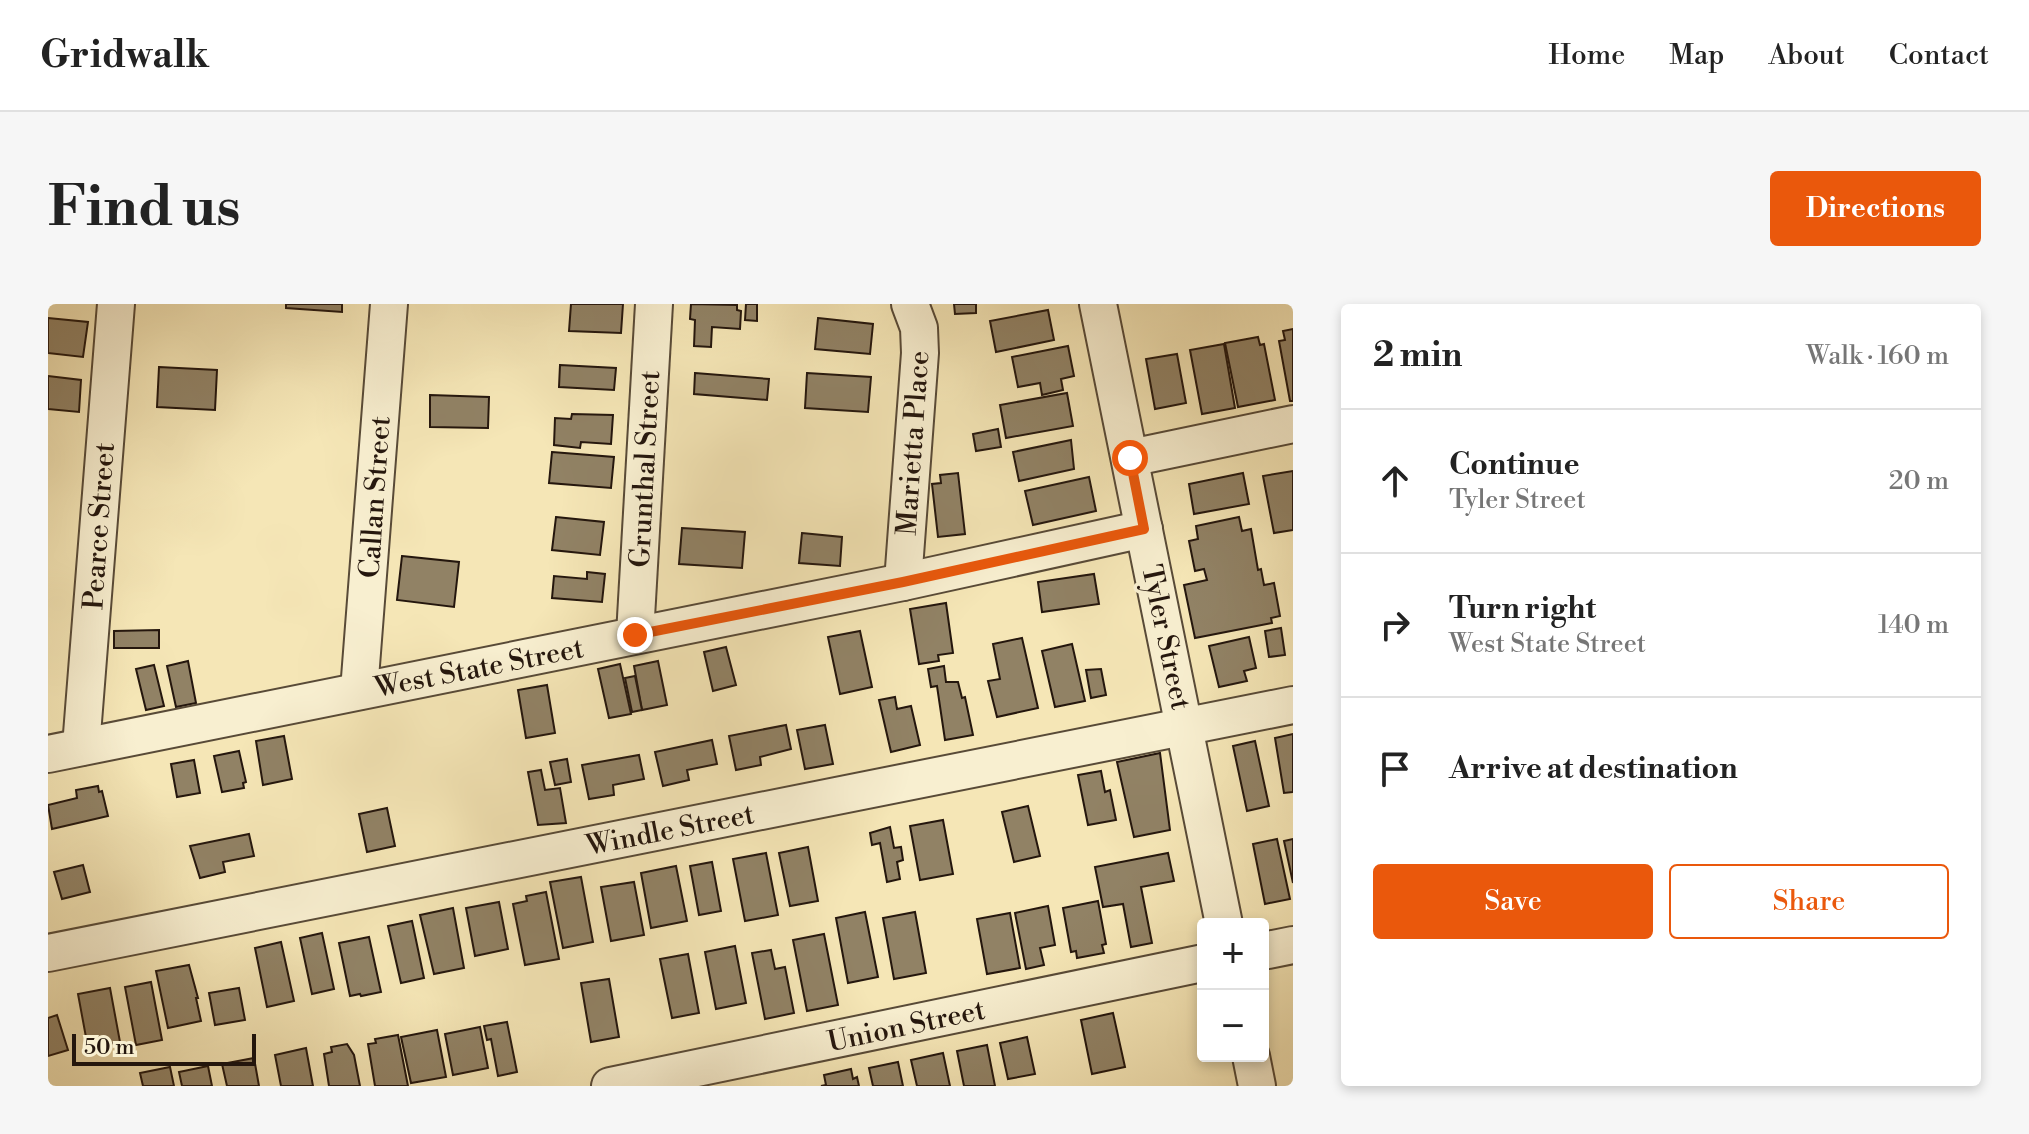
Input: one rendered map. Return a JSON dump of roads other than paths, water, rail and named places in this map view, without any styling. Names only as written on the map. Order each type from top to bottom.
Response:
[{"type":"street","name":"Pearce Street","points":[[65,751],[116,304]]},
{"type":"street","name":"Callan Street","points":[[359,691],[389,304]]},
{"type":"street","name":"Grunthal Street","points":[[635,635],[654,304]]},
{"type":"street","name":"Tyler Street","points":[[1098,304],[1223,918]]},
{"type":"street","name":"Marietta Place","points":[[903,582],[920,353],[919,328],[910,305]]},
{"type":"street","points":[[1130,458],[1293,424]]},
{"type":"street","name":"West State Street","points":[[65,751],[903,582],[1144,529]]},
{"type":"street","name":"Windle Street","points":[[48,953],[1293,705]]},
{"type":"street","points":[[1269,950],[1293,945]]},
{"type":"street","name":"Union Street","points":[[610,1086],[1197,964]]},
{"type":"street","points":[[1252,1062],[1257,1086]]}]
